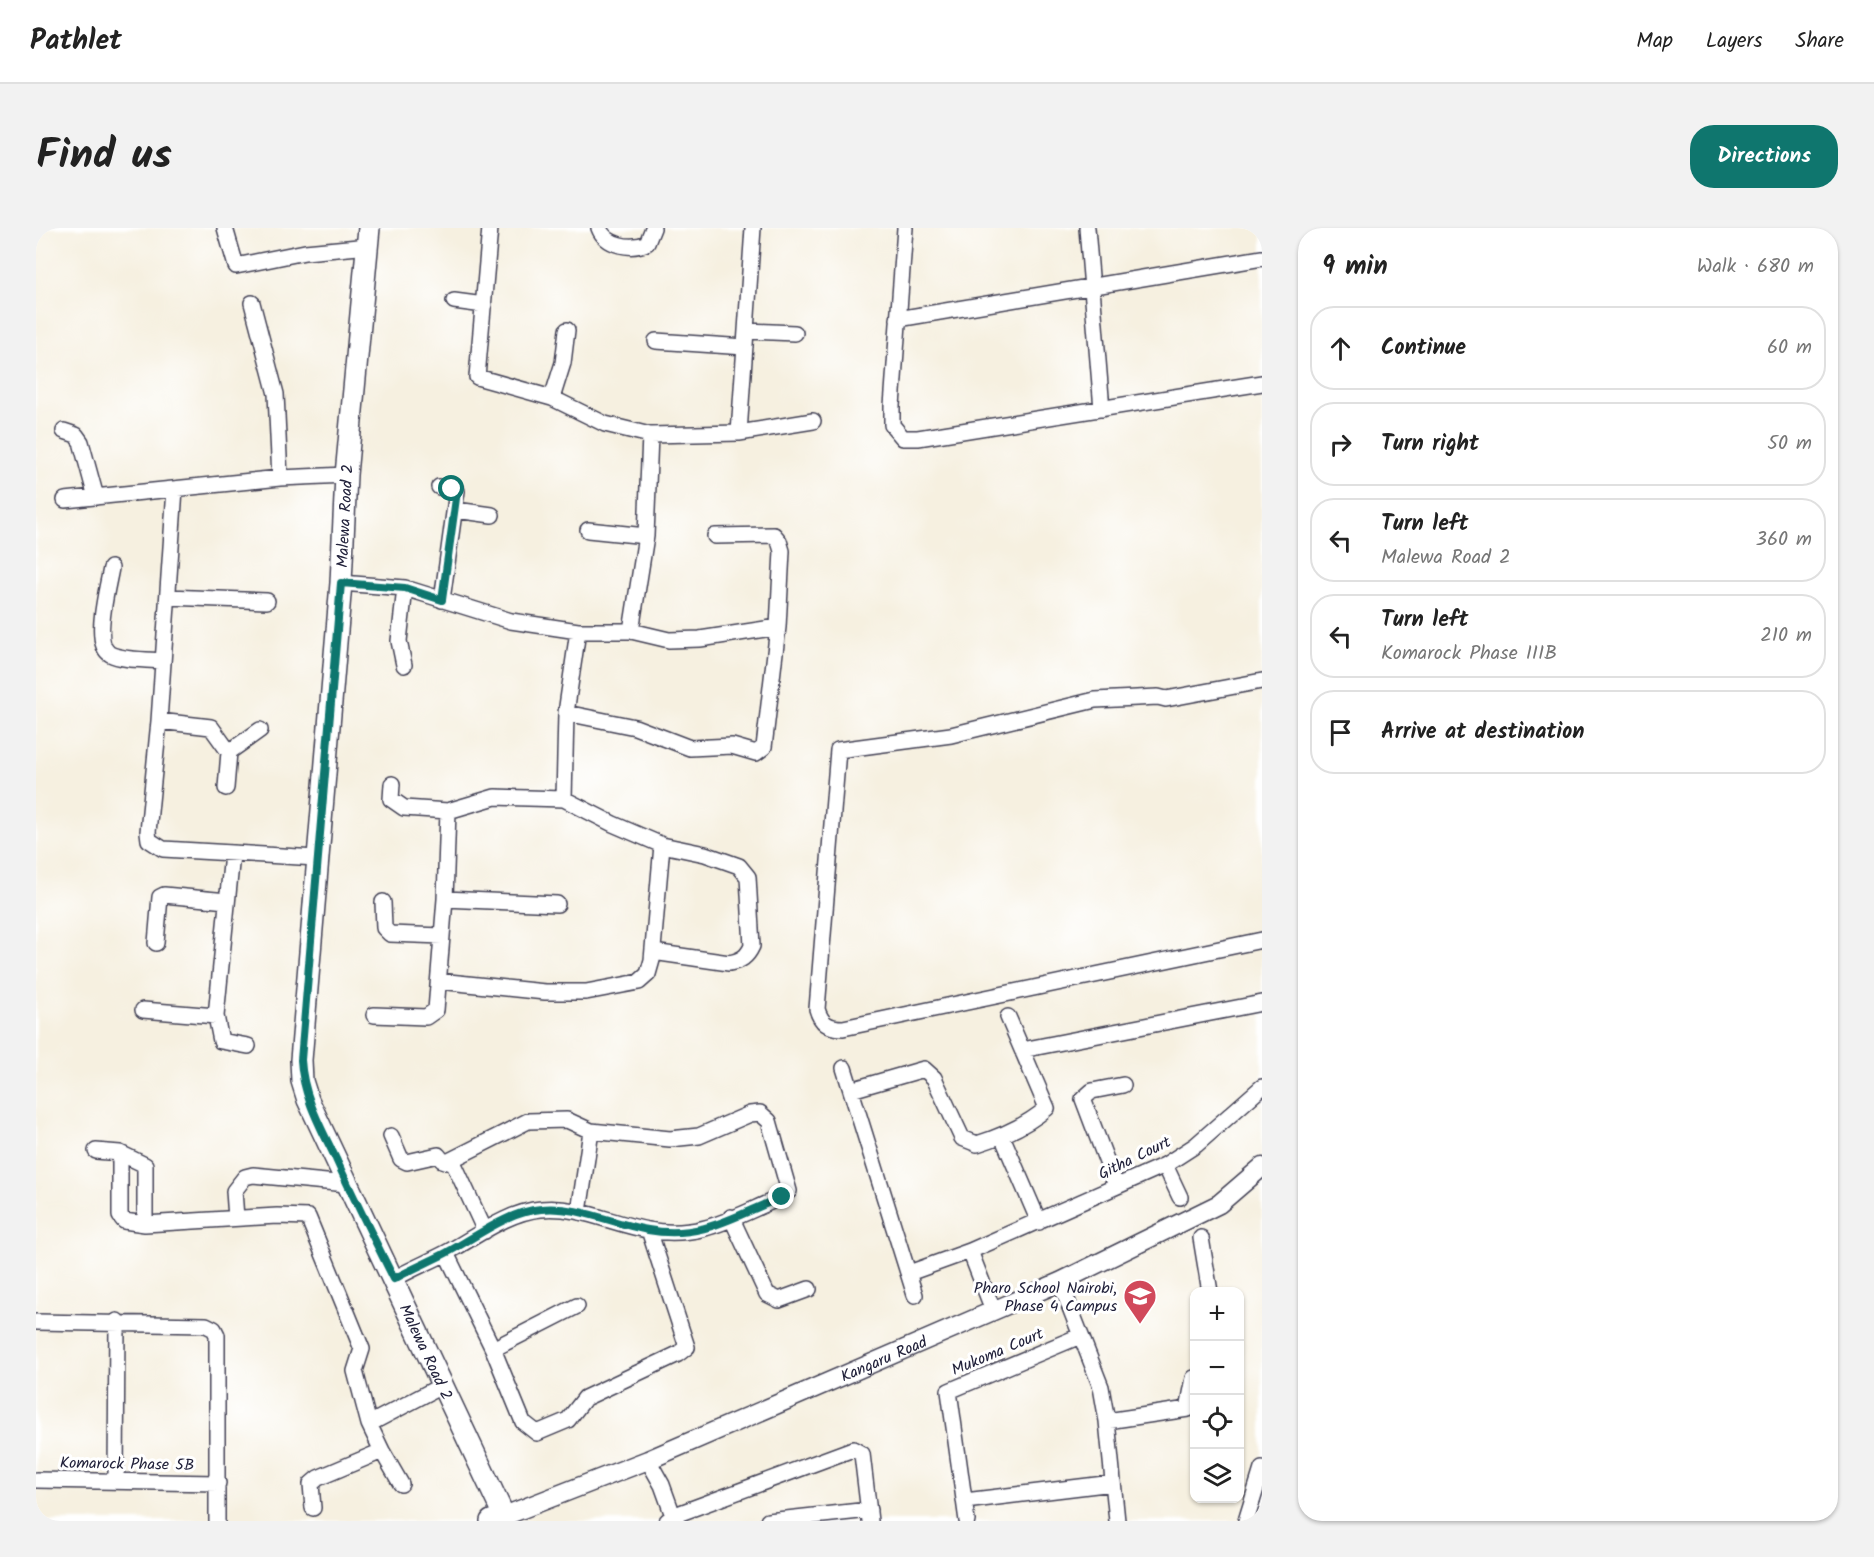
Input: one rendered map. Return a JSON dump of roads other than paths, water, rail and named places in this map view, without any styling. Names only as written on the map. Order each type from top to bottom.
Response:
[{"type":"main road","name":"Malewa Road 2","points":[[369,237],[346,475],[341,583],[301,1060],[302,1081],[347,1184],[394,1279],[497,1518]]},
{"type":"street","points":[[225,228],[236,266],[369,237]]},
{"type":"street","points":[[490,228],[477,378],[552,398],[605,424],[650,435],[739,433],[813,421]]},
{"type":"street","points":[[599,228],[601,233],[616,244],[637,247],[647,243],[653,228]]},
{"type":"street","points":[[739,433],[753,228]]},
{"type":"street","points":[[905,228],[897,319],[892,425],[903,438],[918,438],[1262,383]]},
{"type":"street","points":[[1087,228],[1102,409]]},
{"type":"street","points":[[897,319],[1093,289],[1262,258]]},
{"type":"street","points":[[454,302],[484,305]]},
{"type":"street","points":[[252,303],[276,394],[280,478]]},
{"type":"street","points":[[552,398],[563,363],[567,330]]},
{"type":"street","points":[[656,341],[746,339],[795,333]]},
{"type":"street","points":[[64,431],[76,435],[81,442],[96,497]]},
{"type":"street","points":[[631,631],[646,536],[650,435]]},
{"type":"street","points":[[65,500],[280,478],[346,475]]},
{"type":"street","points":[[439,488],[457,491],[442,600]]},
{"type":"street","points":[[175,489],[149,840],[163,849],[317,858]]},
{"type":"street","points":[[456,510],[492,515]]},
{"type":"street","points":[[588,530],[646,536]]},
{"type":"street","points":[[566,713],[635,727],[690,748],[732,746],[756,753],[766,742],[778,627],[782,551],[774,535],[715,536]]},
{"type":"street","points":[[111,568],[101,630],[101,641],[105,649],[119,656],[162,661]]},
{"type":"street","points":[[341,583],[405,588],[511,621],[578,631],[631,631],[679,640],[778,627]]},
{"type":"street","points":[[404,665],[399,641],[405,588]]},
{"type":"street","points":[[168,597],[267,601]]},
{"type":"street","points":[[564,799],[566,713],[578,631]]},
{"type":"street","points":[[1262,681],[1166,699],[1158,697],[1095,700],[951,735],[838,750],[817,1009],[825,1024],[833,1028],[843,1028],[1262,940]]},
{"type":"street","points":[[159,721],[211,727],[229,752],[226,788]]},
{"type":"street","points":[[229,752],[260,730]]},
{"type":"street","points":[[392,784],[391,799],[404,808],[448,811],[495,797],[564,799],[613,824],[662,845],[705,854],[739,866],[746,871],[752,946],[748,954],[740,961],[729,963],[653,952]]},
{"type":"street","points":[[374,1015],[431,1015],[436,1010],[445,899],[448,811]]},
{"type":"street","points":[[440,981],[545,992],[586,992],[639,982],[648,974],[653,952],[662,845]]},
{"type":"street","points":[[232,854],[216,1016],[221,1041],[248,1046]]},
{"type":"street","points":[[156,943],[160,897],[164,895],[227,901]]},
{"type":"street","points":[[445,899],[557,904]]},
{"type":"street","points":[[383,902],[384,928],[390,934],[441,936]]},
{"type":"street","points":[[1022,1050],[1262,1003]]},
{"type":"street","points":[[142,1010],[216,1016]]},
{"type":"street","points":[[851,1090],[924,1069],[934,1078],[962,1138],[977,1144],[1002,1136],[1032,1121],[1047,1108],[1008,1017]]},
{"type":"street","points":[[844,1068],[915,1295]]},
{"type":"street","points":[[1116,1186],[1083,1099],[1092,1091],[1123,1085]]},
{"type":"street","name":"Githa Court","points":[[909,1273],[1039,1222],[1165,1165],[1196,1145],[1262,1087]]},
{"type":"street","points":[[394,1279],[485,1231],[513,1218],[542,1209],[579,1212],[649,1230],[696,1232],[710,1229],[731,1217],[782,1197],[789,1191],[766,1116],[760,1113],[750,1114],[699,1136],[670,1139],[591,1131],[567,1120],[528,1121],[449,1161]]},
{"type":"street","points":[[579,1212],[591,1131]]},
{"type":"street","points":[[391,1136],[401,1160],[407,1162],[438,1155],[442,1160],[454,1164],[485,1231]]},
{"type":"street","points":[[1002,1136],[1039,1222]]},
{"type":"street","points":[[96,1151],[120,1152],[142,1161],[147,1170],[145,1224]]},
{"type":"street","points":[[120,1152],[120,1216],[123,1221],[145,1224],[236,1218],[308,1217],[362,1349],[355,1371],[369,1424],[401,1484]]},
{"type":"street","points":[[1165,1165],[1180,1197]]},
{"type":"street","points":[[236,1218],[234,1191],[244,1178],[253,1175],[347,1184]]},
{"type":"street","name":"Kangaru Road","points":[[497,1518],[648,1460],[1060,1282],[1219,1204],[1259,1176]]},
{"type":"street","points":[[731,1217],[767,1294],[779,1300],[809,1289]]},
{"type":"street","points":[[446,1253],[494,1349],[523,1422],[537,1432],[543,1432],[568,1420],[585,1398],[684,1351],[687,1347],[686,1337],[649,1230]]},
{"type":"street","points":[[1201,1238],[1209,1287]]},
{"type":"street","points":[[970,1251],[993,1310]]},
{"type":"street","points":[[1060,1282],[1101,1387],[1107,1421],[1117,1521]]},
{"type":"street","points":[[494,1349],[577,1306]]},
{"type":"street","points":[[36,1322],[206,1325],[214,1329],[217,1335],[217,1521]]},
{"type":"street","points":[[116,1480],[117,1322]]},
{"type":"street","name":"Mukoma Court","points":[[967,1521],[949,1391],[1080,1336]]},
{"type":"street","points":[[369,1424],[441,1386]]},
{"type":"street","points":[[1107,1421],[1190,1409]]},
{"type":"street","points":[[648,1460],[672,1519],[853,1449],[862,1454],[869,1515],[768,1521]]},
{"type":"street","points":[[313,1508],[311,1484],[318,1478],[382,1451]]},
{"type":"street","points":[[1246,1521],[1262,1469]]},
{"type":"street","name":"Komarock Phase 5B","points":[[36,1480],[218,1483]]},
{"type":"street","points":[[965,1501],[1113,1484]]},
{"type":"place","name":"Pharo School Nairobi, Phase 4 Campus","points":[[1140,1325]]}]
